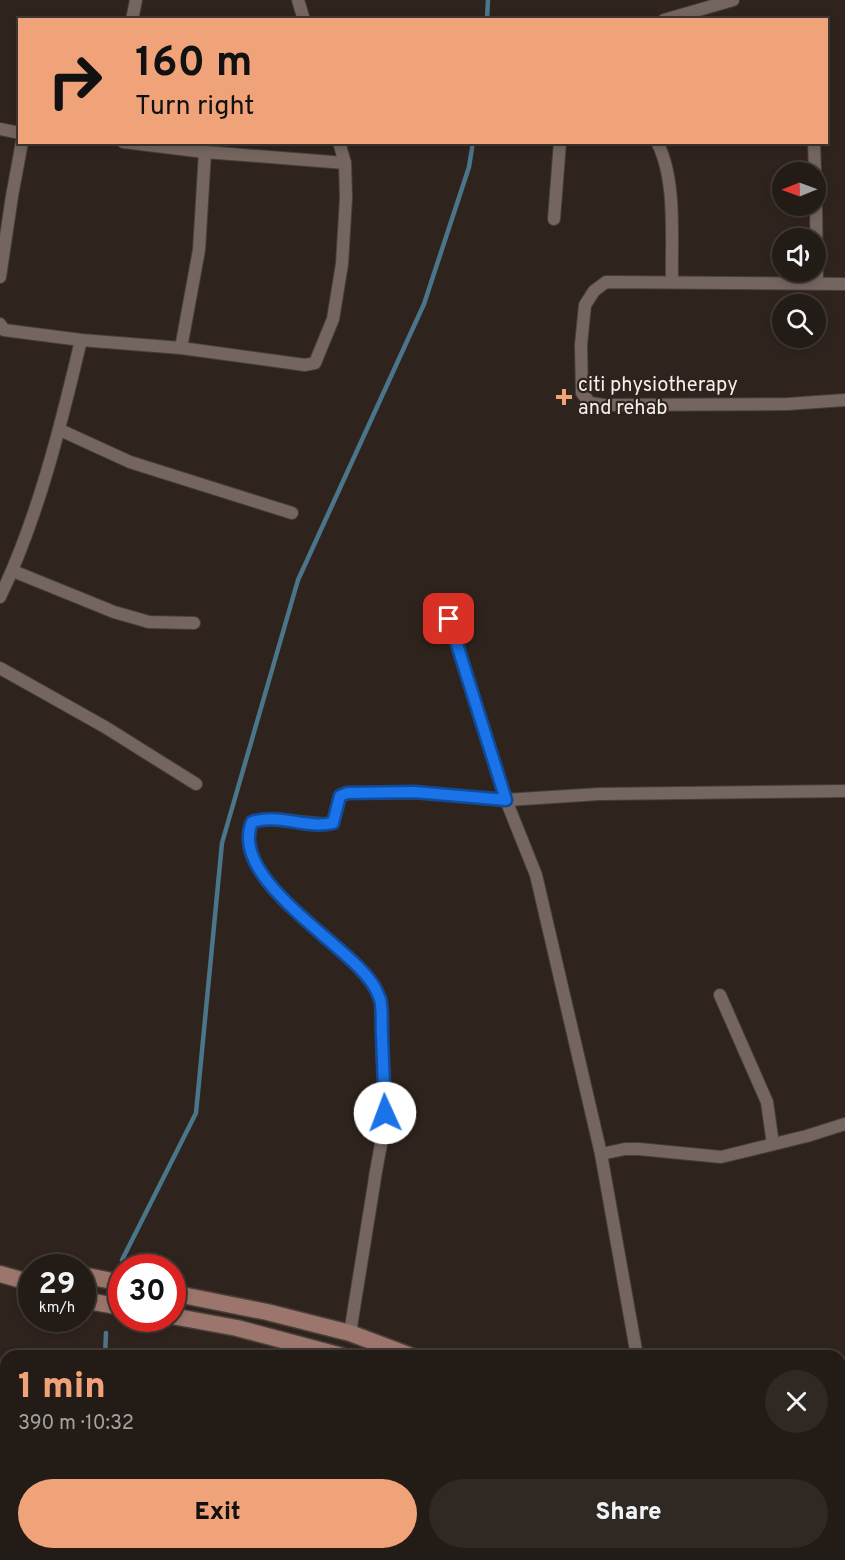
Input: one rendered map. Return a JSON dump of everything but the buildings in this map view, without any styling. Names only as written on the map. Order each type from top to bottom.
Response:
[{"type":"main road","points":[[3,1274],[18,1275]]},
{"type":"main road","points":[[3,1274],[18,1279]]},
{"type":"main road","points":[[186,1296],[267,1312],[350,1333],[395,1350]]},
{"type":"main road","points":[[186,1319],[237,1328],[320,1350]]},
{"type":"street","points":[[132,18],[136,0]]},
{"type":"street","points":[[298,0],[303,18]]},
{"type":"street","points":[[671,18],[733,0]]},
{"type":"street","points":[[0,129],[18,133]]},
{"type":"street","points":[[0,277],[22,144]]},
{"type":"street","points":[[139,144],[205,152],[345,163]]},
{"type":"street","points":[[0,324],[4,330],[81,340],[181,348],[305,365],[315,363],[333,319],[342,264],[346,198],[345,163],[340,144]]},
{"type":"street","points":[[554,219],[560,144]]},
{"type":"street","points":[[658,144],[666,170],[670,197],[672,282]]},
{"type":"street","points":[[814,144],[815,162]]},
{"type":"street","points":[[181,348],[199,250],[205,152]]},
{"type":"street","points":[[816,216],[816,283]]},
{"type":"street","points":[[845,284],[606,282],[594,291],[585,305],[581,345],[582,393],[590,403],[603,405],[777,404],[845,400]]},
{"type":"street","points":[[0,597],[13,571],[60,430],[81,340]]},
{"type":"street","points":[[60,430],[147,468],[292,513]]},
{"type":"street","points":[[13,571],[114,612],[148,622],[194,623]]},
{"type":"street","points":[[449,619],[506,800],[536,875],[602,1154],[637,1350]]},
{"type":"street","points":[[0,668],[105,727],[196,784]]},
{"type":"street","points":[[350,1333],[385,1113],[380,1000],[372,983],[359,968],[278,895],[256,863],[249,840],[249,828],[252,822],[258,820],[292,821],[325,825],[333,823],[340,796],[347,793],[414,792],[506,800],[599,794],[845,791]]},
{"type":"street","points":[[720,995],[767,1102],[773,1144]]},
{"type":"street","points":[[602,1154],[625,1149],[639,1149],[721,1157],[807,1136],[845,1124]]},
{"type":"waterway","points":[[487,18],[488,0]]},
{"type":"waterway","points":[[125,1254],[196,1113],[222,843],[298,580],[424,304],[469,167],[473,144]]},
{"type":"waterway","points":[[105,1350],[106,1333]]},
{"type":"place","name":"citi physiotherapy and rehab","points":[[564,397]]},
{"type":"route","points":[[385,1113],[380,1000],[372,983],[359,968],[278,895],[256,863],[251,850],[249,828],[252,822],[268,819],[325,825],[333,823],[336,816],[336,804],[340,796],[347,793],[414,792],[506,800],[449,619]]}]
